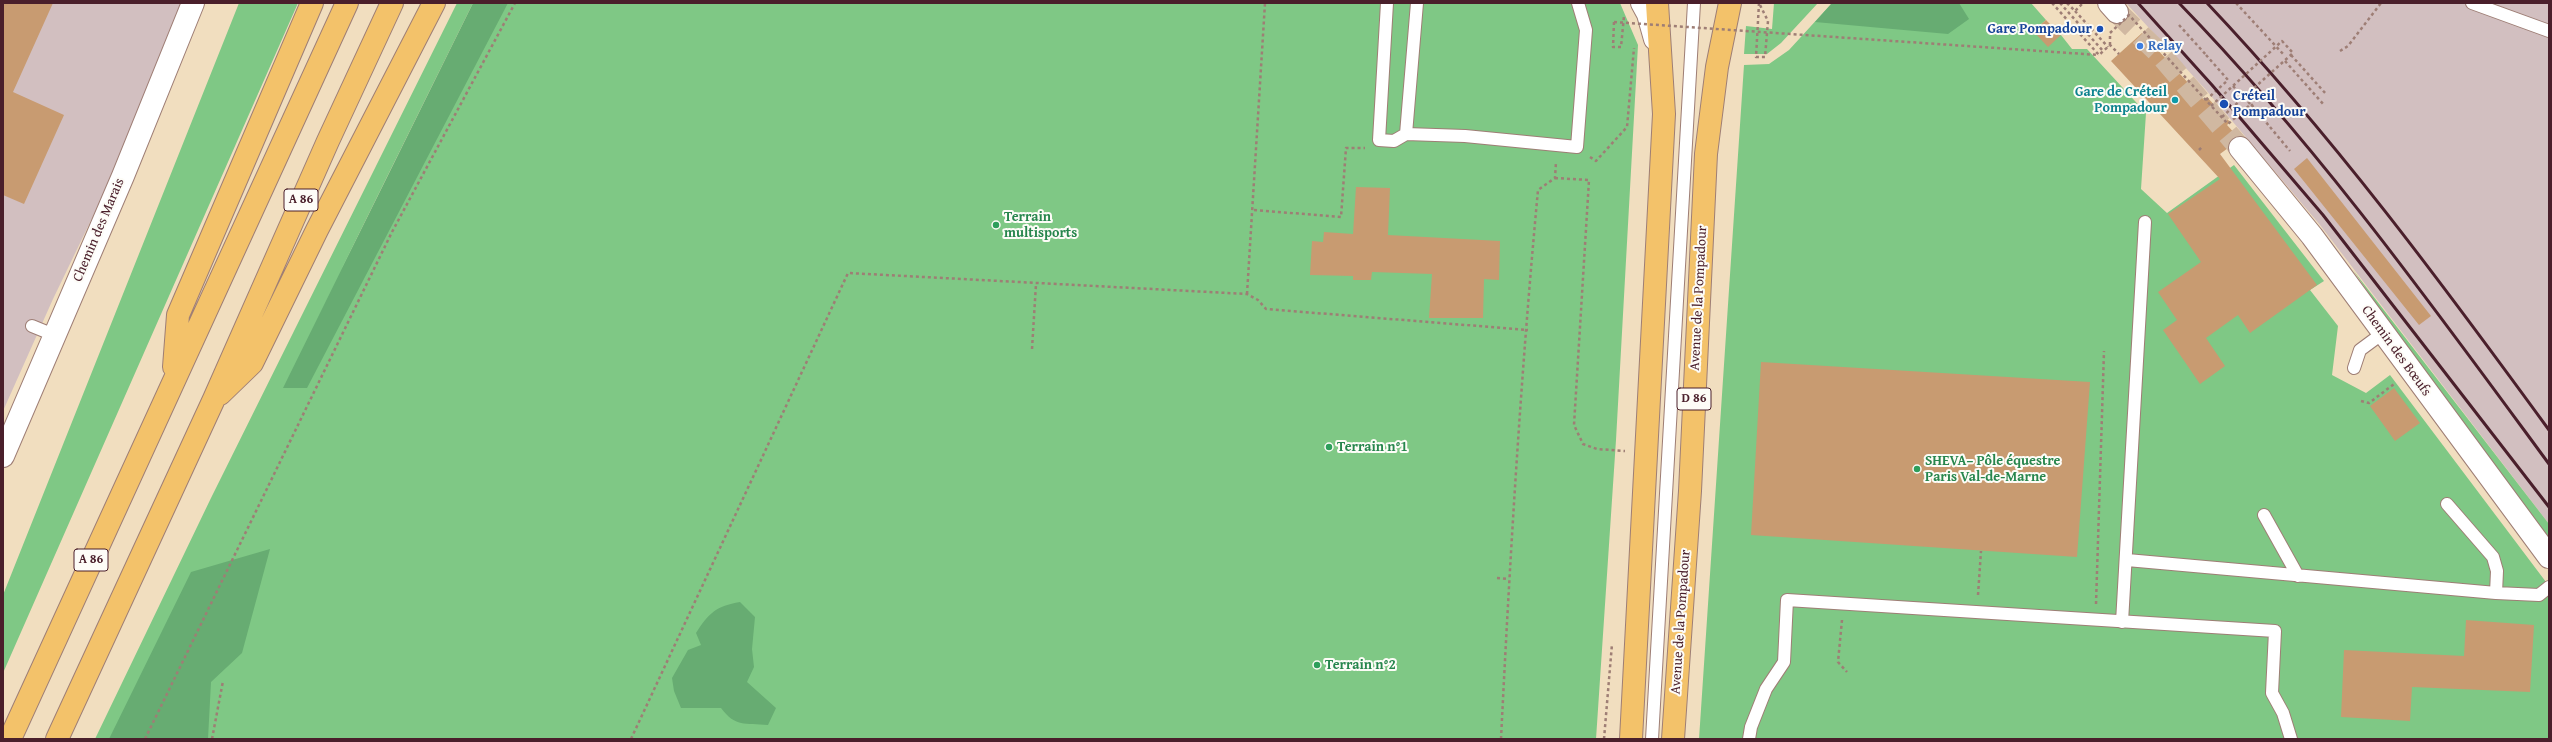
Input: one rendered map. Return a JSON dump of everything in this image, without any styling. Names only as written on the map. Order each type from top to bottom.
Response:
[{"type":"main road","points":[[173,382],[178,315],[312,3]]},
{"type":"main road","name":"A 86","points":[[10,739],[347,3]]},
{"type":"main road","name":"A 86","points":[[57,739],[214,399],[328,141],[392,3]]},
{"type":"main road","points":[[214,399],[252,363],[317,230],[434,3]]},
{"type":"main road","points":[[1630,739],[1664,114],[1657,3]]},
{"type":"main road","name":"Avenue de la Pompadour","points":[[1673,739],[1690,491],[1706,154],[1717,66],[1732,8]]},
{"type":"street","name":"Chemin des Marais","points":[[3,456],[123,176],[193,3]]},
{"type":"street","points":[[1633,6],[1648,14],[1660,60]]},
{"type":"street","name":"Chemin des Bœufs","points":[[2240,148],[2312,236],[2549,557]]},
{"type":"lane","points":[[1387,3],[1379,140],[1394,140],[1406,134],[1465,136],[1577,147],[1586,30],[1578,3]]},
{"type":"lane","points":[[1406,134],[1417,3]]},
{"type":"lane","name":"Avenue de la Pompadour","points":[[1652,739],[1694,3]]},
{"type":"lane","points":[[2472,3],[2549,31]]},
{"type":"lane","points":[[2122,622],[2127,560],[2145,222]]},
{"type":"lane","points":[[32,326],[54,336]]},
{"type":"lane","points":[[2354,368],[2360,350],[2383,334]]},
{"type":"lane","points":[[2447,504],[2493,557],[2497,571],[2496,593]]},
{"type":"lane","points":[[2264,515],[2298,576]]},
{"type":"lane","points":[[2127,560],[2496,593],[2539,595],[2549,587]]},
{"type":"lane","points":[[1749,739],[1751,727],[1766,688],[1784,662],[1787,600],[2275,631],[2272,693],[2283,713],[2291,739]]},
{"type":"path","points":[[145,739],[392,232],[515,3]]},
{"type":"path","points":[[1247,294],[1254,210],[1265,3]]},
{"type":"path","points":[[1759,3],[1768,21],[1765,57],[1756,56],[1759,3]]},
{"type":"path","points":[[2052,3],[2099,55]]},
{"type":"path","points":[[2060,3],[2104,51]]},
{"type":"path","points":[[2068,3],[2098,36],[2119,54]]},
{"type":"path","points":[[2075,10],[2083,3]]},
{"type":"path","points":[[2236,3],[2284,55]]},
{"type":"path","points":[[2340,52],[2348,46],[2381,3]]},
{"type":"path","points":[[1633,6],[1622,47],[1612,47],[1614,22],[1758,33],[2099,55],[2109,46],[2110,33],[2129,15],[2228,124],[2250,104],[2270,127]]},
{"type":"path","points":[[2179,26],[2218,68]]},
{"type":"path","points":[[2211,106],[2282,41],[2294,53],[2243,96],[2222,117]]},
{"type":"path","points":[[1596,161],[1627,127],[1635,52]]},
{"type":"path","points":[[2206,55],[2228,80],[2206,100]]},
{"type":"path","points":[[2291,55],[2326,94]]},
{"type":"path","points":[[2285,61],[2324,105]]},
{"type":"path","points":[[2233,86],[2290,151]]},
{"type":"path","points":[[1254,210],[1341,217],[1346,148],[1372,148],[1379,140]]},
{"type":"path","points":[[1556,178],[1557,144]]},
{"type":"path","points":[[1501,739],[1509,579],[1538,190],[1556,178],[1589,180],[1574,425],[1583,444],[1597,449],[1628,451]]},
{"type":"path","points":[[631,739],[848,273],[1247,294],[1258,300],[1266,309],[1528,330]]},
{"type":"path","points":[[1032,349],[1036,284]]},
{"type":"path","points":[[2095,620],[2104,351]]},
{"type":"path","points":[[2361,401],[2369,403],[2396,383]]},
{"type":"path","points":[[1977,612],[1981,550]]},
{"type":"path","points":[[1497,578],[1509,579]]},
{"type":"path","points":[[1844,603],[1838,662],[1847,672]]},
{"type":"path","points":[[212,739],[224,681]]},
{"type":"shaded area","points":[[3,3],[196,3],[53,299],[3,411]]},
{"type":"shaded area","points":[[2126,3],[2549,3],[2549,524],[2320,225],[2206,90]]},
{"type":"green space","points":[[239,3],[298,3],[3,673],[3,595]]},
{"type":"green space","name":"Terrain multisports","points":[[457,3],[473,3],[342,268],[475,3],[1620,3],[1638,45],[1616,440],[1596,739],[95,739],[211,498]]},
{"type":"green space","points":[[473,3],[508,3],[307,388],[283,388]]},
{"type":"green space","points":[[1774,3],[1818,3],[1781,43],[1767,54],[1744,54],[1746,26],[1772,29]]},
{"type":"green space","name":"SHEVA– Pôle équestre Paris Val-de-Marne","points":[[1832,3],[2031,3],[2046,20],[2033,31],[2061,35],[2072,49],[2087,49],[2146,113],[2141,189],[2167,213],[2234,165],[2324,281],[2310,290],[2338,326],[2332,375],[2366,393],[2390,375],[2549,586],[2549,739],[1699,739],[1744,65],[1769,64],[1789,50]]},
{"type":"green space","points":[[1832,3],[1959,3],[1969,19],[1948,34],[1815,22]]},
{"type":"green space","points":[[2353,270],[2549,524],[2549,541],[2425,373]]},
{"type":"green space","points":[[270,549],[242,653],[211,682],[208,739],[109,739],[191,572]]},
{"type":"green space","points":[[740,602],[755,617],[752,649],[754,667],[747,682],[776,708],[768,725],[741,723],[731,718],[721,708],[681,708],[674,691],[672,678],[688,650],[701,645],[696,633],[705,620],[719,608]]},
{"type":"building","points":[[3,3],[53,3],[13,92],[64,115],[24,204],[3,195]]},
{"type":"building","points":[[2046,20],[2061,35],[2048,47],[2033,31]]},
{"type":"building","points":[[2142,33],[2204,100],[2207,97],[2230,122],[2227,125],[2237,136],[2232,139],[2228,148],[2220,154],[2317,285],[2250,333],[2238,315],[2206,338],[2225,366],[2200,384],[2163,330],[2177,320],[2158,292],[2201,262],[2168,214],[2220,179],[2111,61]]},
{"type":"building","points":[[2307,158],[2431,316],[2419,325],[2294,169]]},
{"type":"building","points":[[1356,187],[1390,188],[1388,235],[1500,241],[1499,280],[1484,279],[1483,318],[1429,318],[1432,274],[1372,272],[1371,280],[1353,280],[1353,276],[1310,275],[1312,241],[1323,242],[1324,232],[1353,234]]},
{"type":"building","points":[[1761,362],[2090,382],[2077,557],[1751,535]]},
{"type":"building","points":[[2394,388],[2420,423],[2395,441],[2370,406]]},
{"type":"building","points":[[2466,620],[2534,625],[2530,692],[2412,687],[2410,721],[2341,717],[2344,650],[2464,656]]},
{"type":"tunnel","points":[[2117,12],[2160,54],[2240,148]]},
{"type":"railway","points":[[2138,3],[2212,85],[2323,215],[2549,507]]},
{"type":"railway","points":[[2179,3],[2230,57],[2326,169],[2417,286],[2549,464]]},
{"type":"railway","points":[[2207,3],[2298,105],[2385,211],[2427,265],[2549,430]]},
{"type":"place","name":"Gare Pompadour","points":[[2100,29]]},
{"type":"place","name":"Relay","points":[[2140,46]]},
{"type":"place","name":"Gare de Créteil Pompadour","points":[[2175,100]]},
{"type":"place","name":"Créteil Pompadour","points":[[2224,104]]},
{"type":"place","name":"Terrain multisports","points":[[996,225]]},
{"type":"place","name":"Terrain n°1","points":[[1329,447]]},
{"type":"place","name":"SHEVA– Pôle équestre Paris Val-de-Marne","points":[[1917,469]]},
{"type":"place","name":"Terrain n°2","points":[[1317,665]]}]
